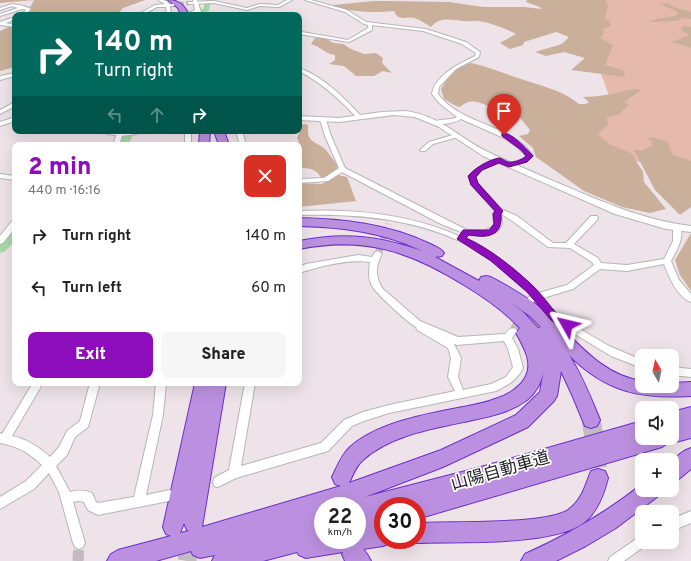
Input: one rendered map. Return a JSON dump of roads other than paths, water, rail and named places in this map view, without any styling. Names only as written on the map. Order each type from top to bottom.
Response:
[{"type":"highway","points":[[170,3],[180,5],[184,12]]},
{"type":"highway","points":[[302,222],[335,222],[368,227],[408,239],[433,256]]},
{"type":"highway","points":[[302,231],[333,230],[375,235],[399,241],[433,256],[535,312],[584,360],[600,373],[613,380],[626,386],[642,389],[664,391],[691,389]]},
{"type":"highway","points":[[302,244],[338,239],[365,240],[433,256]]},
{"type":"highway","points":[[302,253],[322,248],[356,246],[433,256]]},
{"type":"highway","points":[[489,287],[517,304],[552,343],[578,387],[591,420]]},
{"type":"highway","points":[[342,477],[356,453],[366,444],[399,430],[497,407],[511,402],[531,385],[536,375],[535,352],[530,341],[489,287]]},
{"type":"highway","points":[[118,561],[222,533],[364,487],[438,460],[533,415],[549,397],[552,387],[553,376],[547,354],[541,342],[524,321],[489,287]]},
{"type":"highway","points":[[185,467],[196,386]]},
{"type":"highway","points":[[173,527],[201,386]]},
{"type":"highway","points":[[194,523],[218,386]]},
{"type":"highway","points":[[205,465],[224,386]]},
{"type":"highway","points":[[679,418],[691,415]]},
{"type":"highway","points":[[679,433],[691,430]]},
{"type":"highway","name":"山陽自動車道","points":[[366,507],[481,476],[635,431]]},
{"type":"highway","name":"山陽自動車道","points":[[426,506],[638,445]]},
{"type":"highway","points":[[679,466],[691,457]]},
{"type":"highway","points":[[426,534],[511,529],[565,522],[575,517],[587,505],[595,490],[598,478]]},
{"type":"highway","points":[[532,561],[557,551],[586,535],[614,518],[641,497]]},
{"type":"highway","points":[[135,561],[222,543],[314,520]]},
{"type":"highway","points":[[223,561],[314,537]]},
{"type":"highway","points":[[262,551],[356,549]]},
{"type":"street","points":[[160,0],[170,3]]},
{"type":"street","points":[[248,9],[260,5],[279,6],[290,0]]},
{"type":"street","points":[[307,0],[346,11],[362,22],[424,30],[464,43],[476,51],[478,55],[477,57],[454,68],[436,87],[435,91],[437,98],[445,106],[462,116],[504,135],[530,156],[525,160],[509,165]]},
{"type":"street","points":[[189,3],[195,1],[211,1],[248,9],[252,12]]},
{"type":"street","points":[[195,1],[198,12]]},
{"type":"street","points":[[145,12],[156,6],[170,3]]},
{"type":"street","points":[[0,9],[12,4],[29,8],[26,12]]},
{"type":"street","points":[[0,16],[24,7]]},
{"type":"street","points":[[0,24],[12,19]]},
{"type":"street","points":[[0,24],[12,26]]},
{"type":"street","points":[[302,33],[309,36],[323,36],[349,41],[370,29],[370,24]]},
{"type":"street","points":[[302,71],[322,82],[344,100],[360,118]]},
{"type":"street","points":[[0,78],[12,75]]},
{"type":"street","points":[[0,112],[12,106]]},
{"type":"street","points":[[302,118],[322,120],[360,118],[390,114],[407,114],[426,117],[437,122],[474,148],[509,165],[613,210],[666,226],[691,229]]},
{"type":"street","points":[[437,122],[453,121],[462,116]]},
{"type":"street","points":[[322,120],[342,168],[444,222],[466,232],[480,234],[491,232],[496,229],[498,224],[497,214],[499,211]]},
{"type":"street","points":[[0,124],[12,121]]},
{"type":"street","points":[[423,150],[431,143],[456,136]]},
{"type":"street","points":[[499,160],[480,169],[472,176],[472,179],[477,187],[499,211],[514,218],[551,245],[569,245],[595,260],[599,266]]},
{"type":"street","points":[[302,181],[326,180],[342,168]]},
{"type":"street","points":[[0,176],[12,178]]},
{"type":"street","points":[[302,213],[344,212],[390,221],[417,224],[471,243],[494,259],[531,289],[533,298],[555,318],[590,340],[635,362]]},
{"type":"street","points":[[569,245],[594,218]]},
{"type":"street","points":[[0,241],[12,227]]},
{"type":"street","points":[[677,228],[679,233],[667,261],[674,281],[691,299]]},
{"type":"street","points":[[461,239],[466,232]]},
{"type":"street","points":[[218,482],[234,473],[324,447],[348,424],[363,417],[389,409],[493,388],[509,380],[518,368],[510,334],[457,340],[417,322],[380,291],[375,284],[372,274],[376,257],[358,258],[302,269]]},
{"type":"street","points":[[533,298],[570,287],[599,266],[627,268],[667,261]]},
{"type":"street","points":[[417,322],[417,326],[426,333],[451,346],[456,358],[453,377],[461,395]]},
{"type":"street","points":[[679,372],[691,374]]},
{"type":"street","points":[[36,386],[2,438],[15,440],[40,454],[56,472],[68,498],[79,543]]},
{"type":"street","points":[[0,503],[30,484],[63,451],[71,434],[84,424],[94,386]]},
{"type":"street","points":[[139,501],[158,415],[161,386]]},
{"type":"street","points":[[234,473],[249,386]]},
{"type":"street","points":[[68,498],[79,495],[88,497],[92,506],[98,509],[170,496]]},
{"type":"street","points":[[679,523],[691,517]]},
{"type":"street","points":[[614,561],[635,546]]},
{"type":"waterway","points":[[202,12],[207,9],[207,3],[211,0]]},
{"type":"waterway","points":[[124,142],[127,134]]},
{"type":"waterway","points":[[0,249],[12,237]]},
{"type":"tunnel","points":[[173,5],[189,3]]},
{"type":"tunnel","points":[[378,254],[389,224]]},
{"type":"tunnel","points":[[513,331],[529,302]]},
{"type":"tunnel","points":[[591,420],[596,448],[598,478]]},
{"type":"tunnel","points":[[187,561],[192,533]]},
{"type":"tunnel","points":[[78,561],[79,543]]}]
